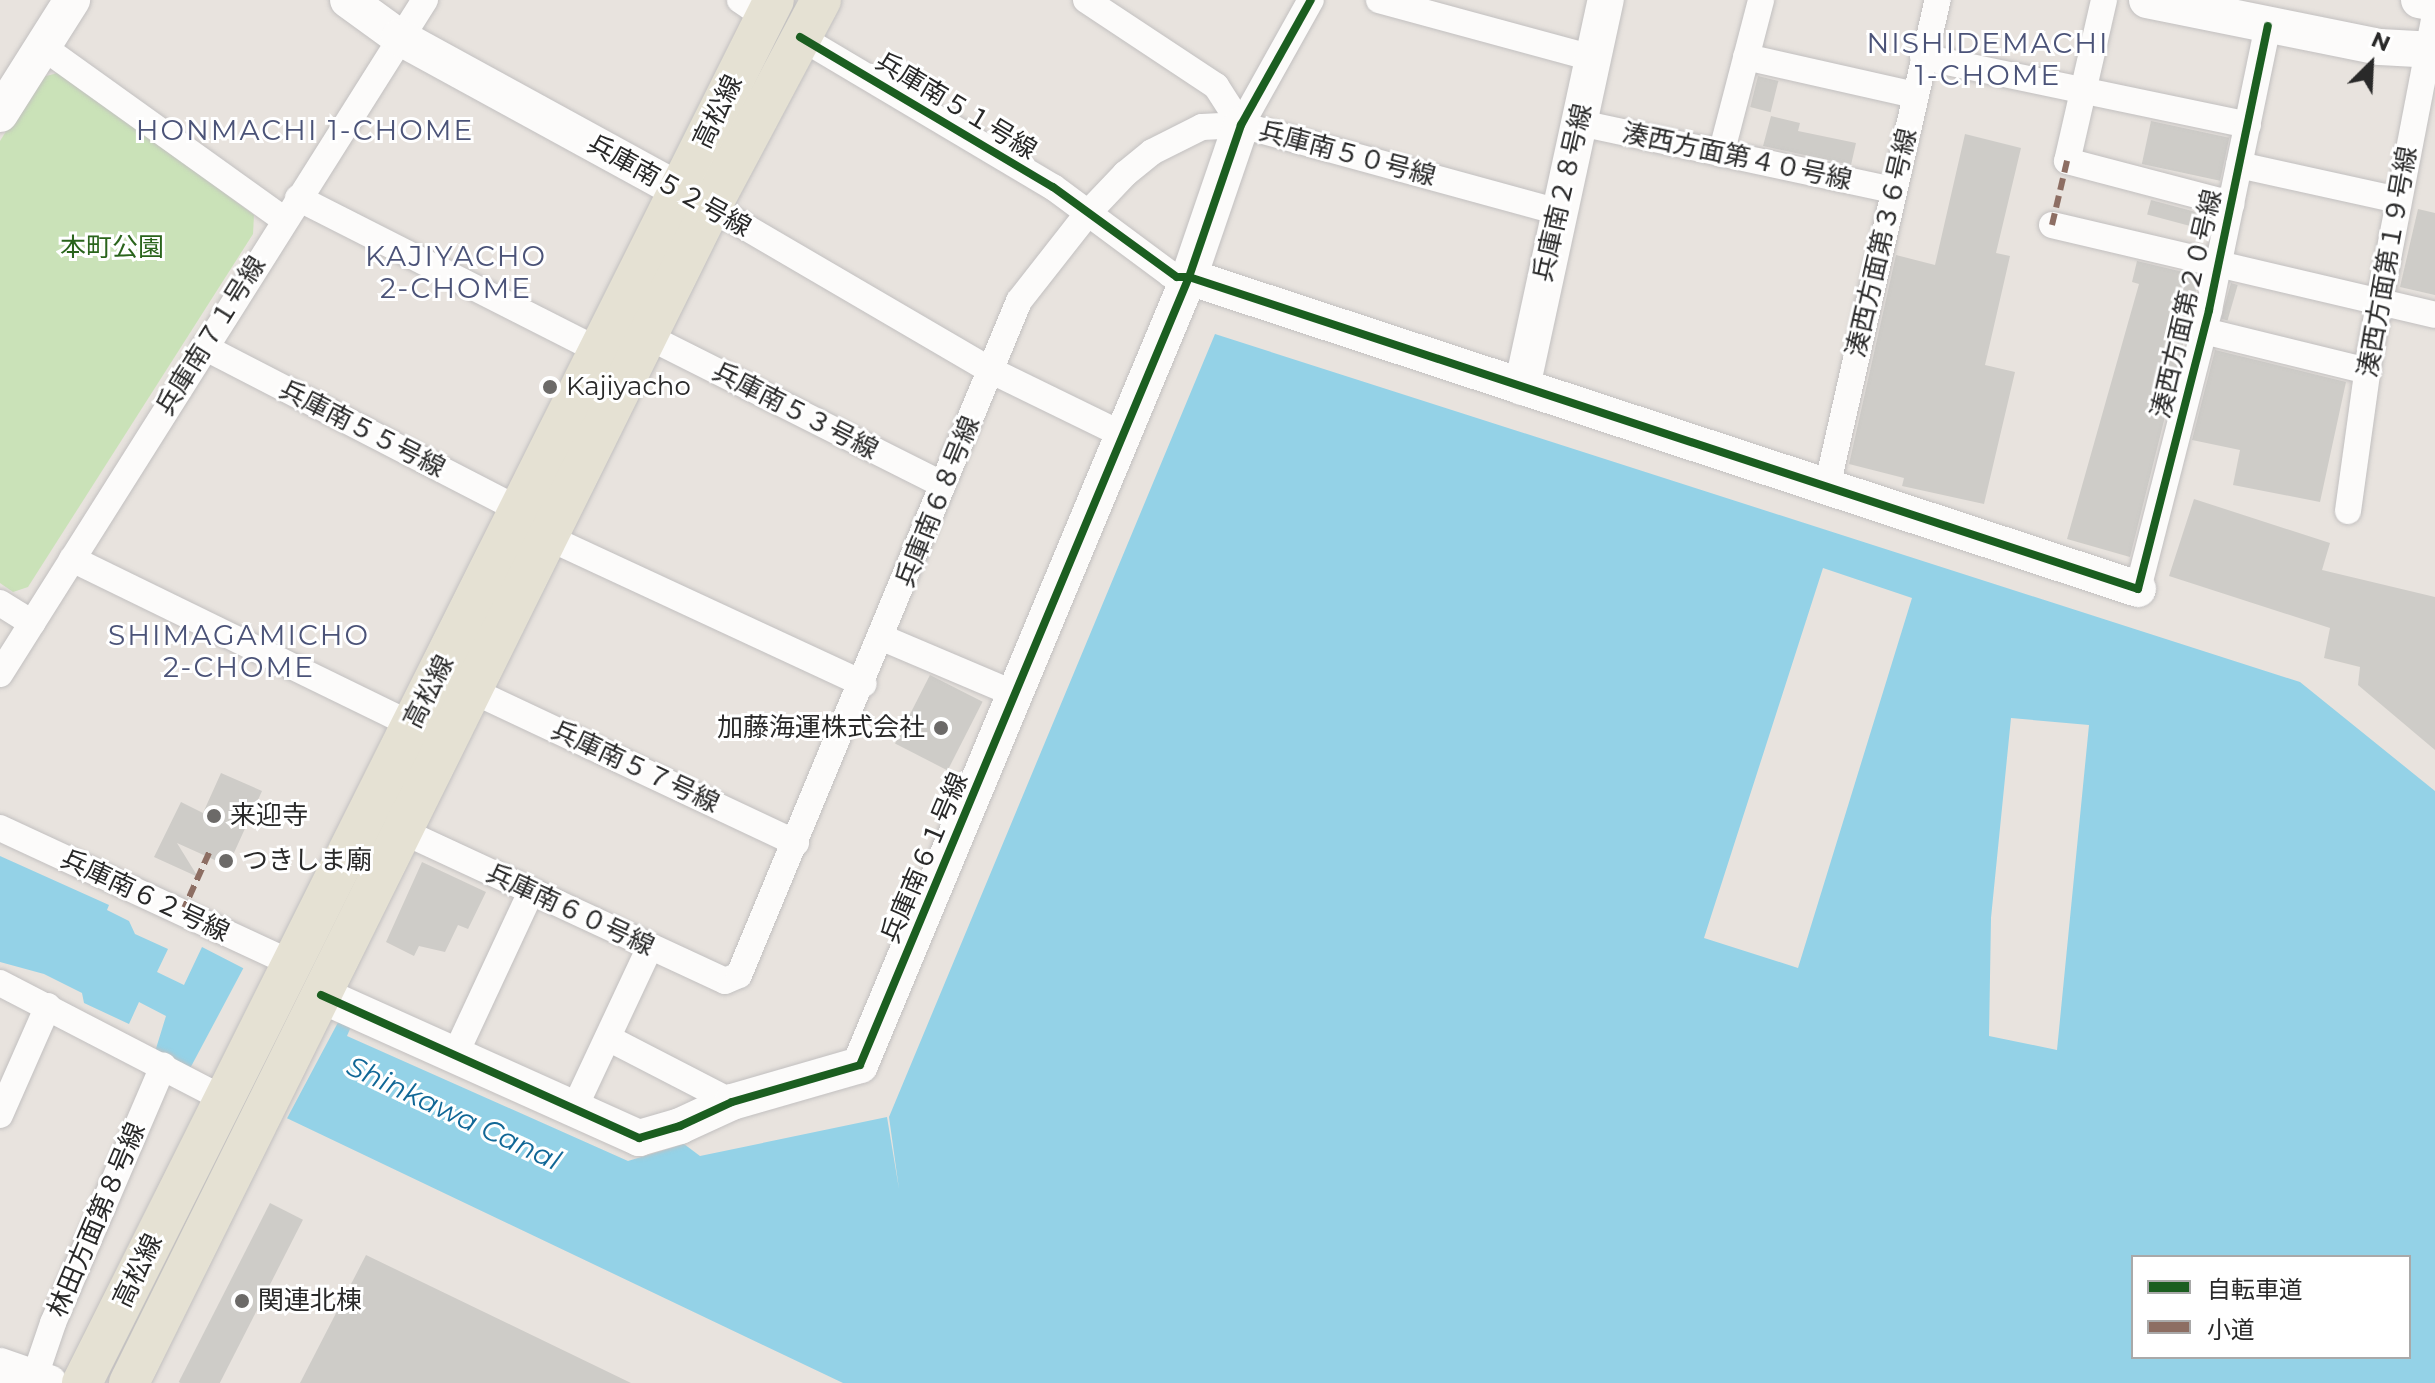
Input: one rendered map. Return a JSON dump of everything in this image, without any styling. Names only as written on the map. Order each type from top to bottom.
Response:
[{"type":"main road","name":"高松線","points":[[129,1383],[473,691],[599,351],[821,0]]},
{"type":"main road","name":"高松線","points":[[82,1383],[285,974],[413,725],[647,336],[759,5]]},
{"type":"street","points":[[0,114],[72,0]]},
{"type":"street","name":"兵庫南５２号線","points":[[348,0],[399,37],[695,199],[992,371],[1123,435]]},
{"type":"street","name":"兵庫南７１号線","points":[[0,674],[425,0]]},
{"type":"street","name":"兵庫南５０号線","points":[[1086,0],[1216,86],[1241,125],[1556,211]]},
{"type":"street","points":[[1241,125],[1311,0]]},
{"type":"street","points":[[1379,0],[1592,58]]},
{"type":"street","name":"兵庫南２８号線","points":[[1522,387],[1556,211],[1580,123],[1606,0]]},
{"type":"street","points":[[1721,154],[1761,0]]},
{"type":"street","name":"湊西方面第３６号線","points":[[1827,487],[1938,0]]},
{"type":"street","points":[[2104,0],[2067,161],[2231,204]]},
{"type":"street","points":[[2147,0],[2268,26],[2431,50]]},
{"type":"street","points":[[2209,0],[2383,34],[2431,50]]},
{"type":"street","points":[[2419,0],[2435,3]]},
{"type":"street","name":"湊西方面第１９号線","points":[[2348,511],[2379,303],[2431,50],[2435,14]]},
{"type":"street","name":"湊西方面第２０号線","points":[[2138,589],[2204,331],[2268,26]]},
{"type":"street","name":"兵庫南５１号線","points":[[800,37],[1053,187],[1170,274],[1189,277]]},
{"type":"street","points":[[43,47],[292,209],[599,351]]},
{"type":"street","points":[[1746,57],[1915,95]]},
{"type":"street","points":[[1923,57],[2248,125]]},
{"type":"street","name":"湊西方面第４０号線","points":[[1580,123],[1893,190]]},
{"type":"street","name":"兵庫南６８号線","points":[[739,975],[883,638],[1019,301],[1088,213],[1152,152],[1202,127],[1241,125]]},
{"type":"street","name":"兵庫南６１号線","points":[[318,1000],[455,1055],[639,1138],[680,1126],[732,1102],[860,1065],[1189,277],[1241,125]]},
{"type":"street","points":[[2239,165],[2398,200]]},
{"type":"street","points":[[2052,225],[2435,315]]},
{"type":"street","points":[[1189,277],[2138,589]]},
{"type":"street","points":[[2204,331],[2368,371]]},
{"type":"street","name":"兵庫南５３号線","points":[[647,336],[943,485]]},
{"type":"street","name":"兵庫南５５号線","points":[[204,347],[534,524],[863,684]]},
{"type":"street","points":[[72,559],[413,725]]},
{"type":"street","points":[[0,603],[32,623]]},
{"type":"street","points":[[883,638],[1015,694]]},
{"type":"street","name":"兵庫南５７号線","points":[[473,691],[796,843]]},
{"type":"street","name":"兵庫南６２号線","points":[[0,828],[285,974]]},
{"type":"street","name":"兵庫南６０号線","points":[[402,831],[725,981],[739,975]]},
{"type":"street","points":[[455,1055],[531,892]]},
{"type":"street","points":[[574,1109],[650,947]]},
{"type":"street","points":[[0,983],[163,1066],[226,1094]]},
{"type":"street","points":[[0,1115],[48,1006]]},
{"type":"street","points":[[608,1038],[732,1102]]},
{"type":"street","name":"林田方面第８号線","points":[[42,1380],[53,1323],[163,1066]]},
{"type":"street","points":[[0,1366],[42,1380]]},
{"type":"green space","name":"本町公園","points":[[61,72],[254,215],[253,234],[28,587],[13,592],[0,583],[0,141],[39,78]]},
{"type":"water","name":"Shinkawa Canal","points":[[1215,334],[2300,682],[2435,791],[2435,1383],[843,1383],[154,1055],[166,1016],[139,1002],[129,1024],[84,1003],[82,993],[44,974],[0,962],[0,856],[109,905],[107,910],[129,921],[135,934],[168,949],[157,972],[184,985],[202,947],[352,1024],[347,1036],[628,1161],[684,1144],[700,1156],[887,1117],[899,1189],[889,1117]],"holes":[[[1823,568],[1912,598],[1798,968],[1704,938]],[[2011,718],[2089,725],[2057,1050],[1989,1036],[1991,918]]]},
{"type":"pier","points":[[244,967],[340,1018],[284,1123],[188,1072]]},
{"type":"building","points":[[1758,76],[1778,81],[1771,112],[1750,107]]},
{"type":"building","points":[[1771,116],[1800,123],[1798,131],[1856,143],[1851,165],[1763,146]]},
{"type":"building","points":[[2151,121],[2229,138],[2220,181],[2142,164]]},
{"type":"building","points":[[1965,134],[2021,148],[1996,253],[2010,256],[1985,365],[2015,372],[1984,504],[1902,486],[1904,478],[1849,464],[1896,255],[1935,265]]},
{"type":"building","points":[[2151,200],[2212,216],[2208,231],[2147,214]]},
{"type":"building","points":[[2418,209],[2435,213],[2435,295],[2400,287]]},
{"type":"building","points":[[2137,261],[2200,276],[2130,557],[2067,539],[2139,284],[2132,282]]},
{"type":"building","points":[[2231,283],[2238,285],[2228,320],[2221,319]]},
{"type":"building","points":[[2215,350],[2346,382],[2320,502],[2233,485],[2240,450],[2192,440]]},
{"type":"building","points":[[2194,499],[2330,543],[2322,570],[2435,597],[2435,750],[2358,685],[2360,667],[2324,658],[2330,628],[2169,576]]},
{"type":"building","name":"加藤海運株式会社","points":[[930,675],[983,702],[948,770],[895,744]]},
{"type":"building","points":[[221,773],[262,791],[228,866],[177,843],[198,877],[154,857],[181,802],[203,813]]},
{"type":"building","points":[[422,862],[486,892],[468,929],[458,925],[445,952],[419,946],[414,956],[386,942]]},
{"type":"building","name":"関連北棟","points":[[270,1203],[303,1220],[220,1383],[179,1382]]},
{"type":"building","points":[[366,1255],[631,1383],[300,1383]]},
{"type":"marked path","points":[[2052,225],[2067,161]]},
{"type":"marked path","points":[[182,913],[209,853]]},
{"type":"cycle path","points":[[321,995],[639,1138],[680,1126],[732,1102],[860,1065],[1189,277],[1241,125],[1311,0]]},
{"type":"cycle path","points":[[800,37],[1053,187],[1177,277],[1189,277],[2138,589],[2209,310],[2268,26]]},
{"type":"place","name":"Kajiyacho","points":[[550,387]]},
{"type":"place","name":"加藤海運株式会社","points":[[941,728]]},
{"type":"place","name":"来迎寺","points":[[214,816]]},
{"type":"place","name":"つきしま廟","points":[[226,861]]},
{"type":"place","name":"関連北棟","points":[[242,1301]]},
{"type":"district","name":"NISHIDEMACHI 1-CHOME","points":[[1988,59]]},
{"type":"district","name":"HONMACHI 1-CHOME","points":[[305,130]]},
{"type":"district","name":"KAJIYACHO 2-CHOME","points":[[456,272]]},
{"type":"district","name":"SHIMAGAMICHO 2-CHOME","points":[[239,651]]}]
